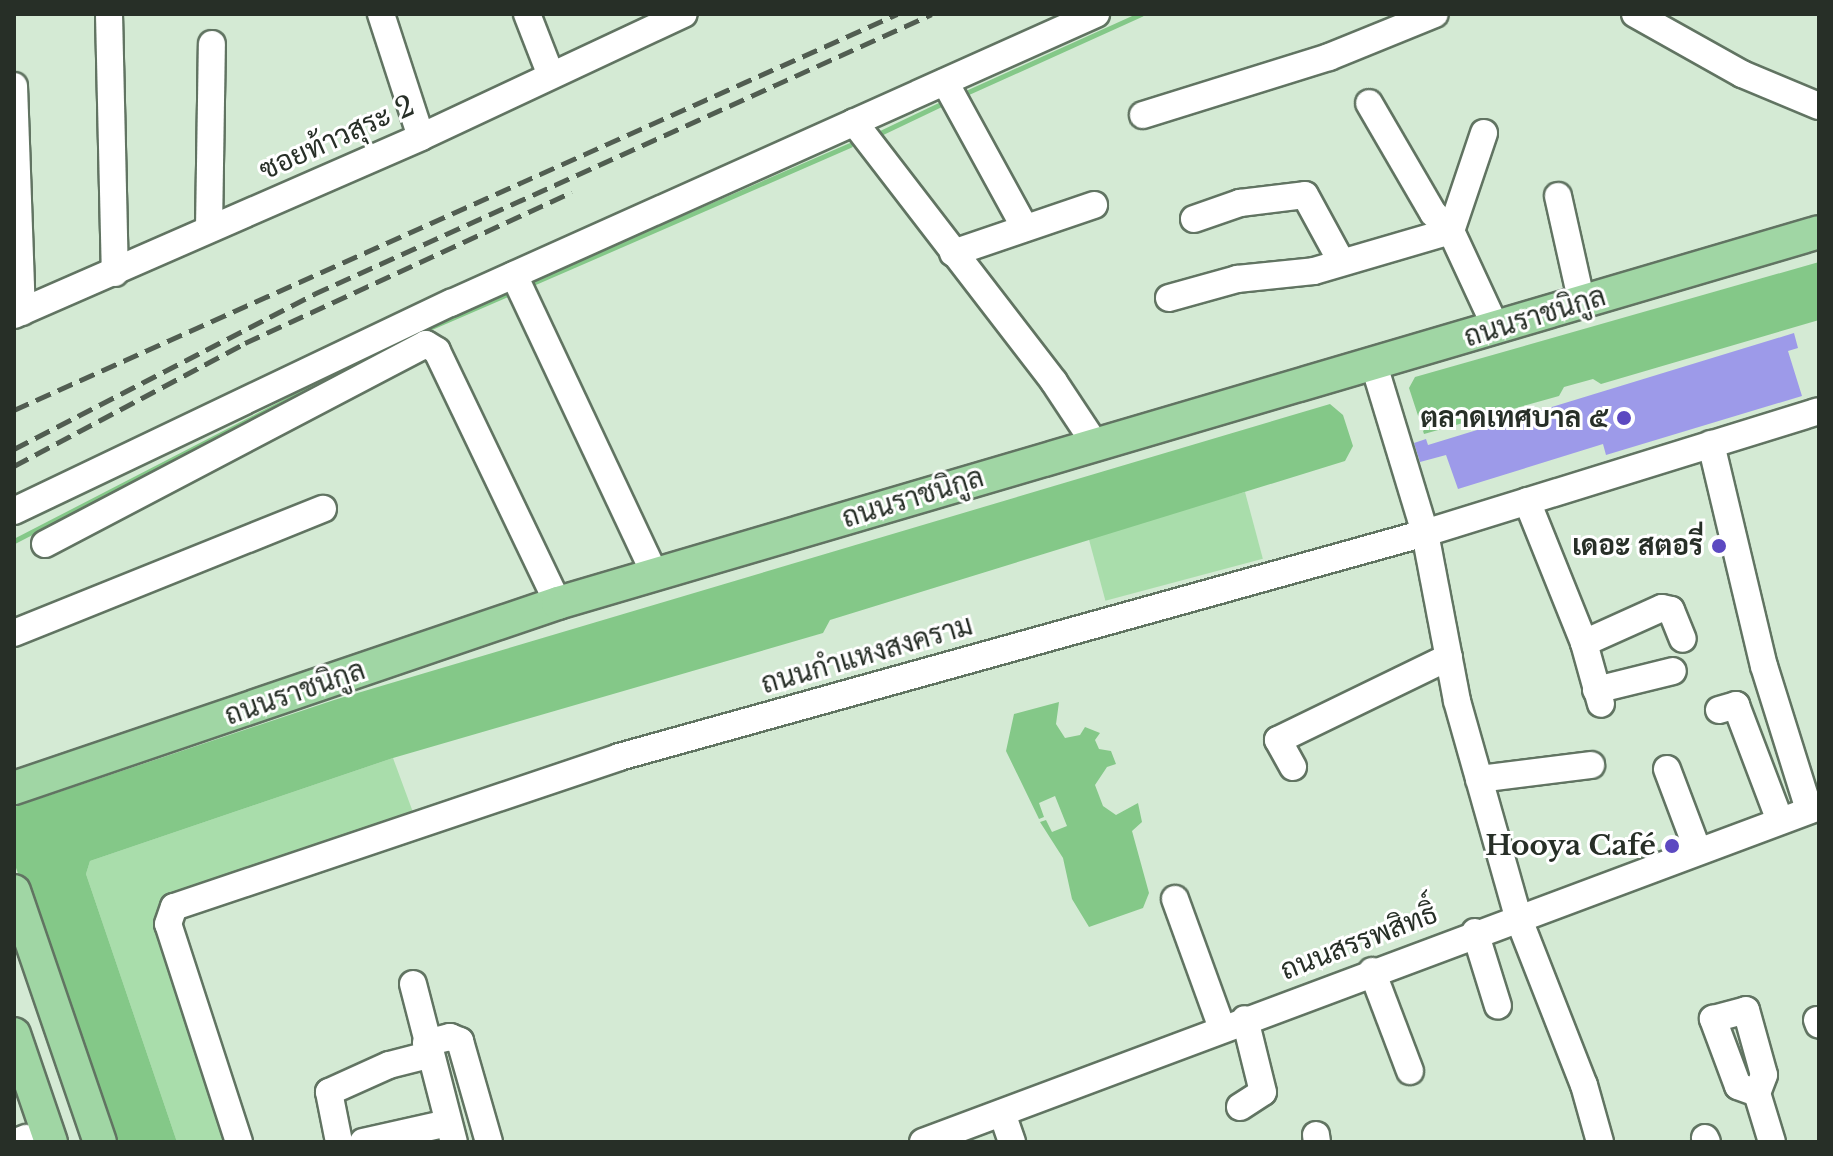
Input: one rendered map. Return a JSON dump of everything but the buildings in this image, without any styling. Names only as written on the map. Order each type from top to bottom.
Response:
[{"type":"main road","name":"ถนนราชนิกูล","points":[[14,788],[558,603],[1819,232]]},
{"type":"main road","points":[[14,891],[100,1142]]},
{"type":"main road","points":[[14,951],[80,1142]]},
{"type":"main road","points":[[14,1034],[30,1141]]},
{"type":"main road","points":[[14,1102],[30,1141]]},
{"type":"street","points":[[109,14],[115,273]]},
{"type":"street","points":[[381,14],[421,137]]},
{"type":"street","points":[[527,14],[550,73]]},
{"type":"street","points":[[45,544],[125,480],[518,283],[854,122],[1096,14]]},
{"type":"street","points":[[1143,115],[1329,57],[1435,14]]},
{"type":"street","points":[[1635,14],[1742,74],[1819,106]]},
{"type":"street","name":"ซอยท้าวสุระ 2","points":[[18,314],[421,137],[550,73],[681,15]]},
{"type":"street","points":[[209,228],[212,44]]},
{"type":"street","points":[[945,82],[1024,226]]},
{"type":"street","points":[[14,86],[18,314]]},
{"type":"street","points":[[1369,103],[1433,213],[1451,231],[1496,328]]},
{"type":"street","points":[[854,122],[1054,382],[1095,444]]},
{"type":"street","points":[[1451,231],[1484,133]]},
{"type":"street","points":[[1194,219],[1240,203],[1305,195],[1341,261]]},
{"type":"street","points":[[1558,196],[1582,303]]},
{"type":"street","points":[[953,253],[1024,226],[1094,205]]},
{"type":"street","points":[[1169,298],[1341,261],[1451,231]]},
{"type":"street","points":[[518,283],[655,574]]},
{"type":"street","points":[[14,511],[125,480],[402,355],[432,345],[558,603]]},
{"type":"street","points":[[1374,365],[1425,533],[1449,657],[1518,917],[1584,1085],[1600,1142]]},
{"type":"street","name":"ถนนกำแหงสงคราม","points":[[239,1142],[168,924],[174,907],[619,757],[1425,533],[1819,411]]},
{"type":"street","points":[[1711,444],[1764,666],[1814,808]]},
{"type":"street","points":[[1527,501],[1584,643],[1599,697],[1673,671]]},
{"type":"street","points":[[14,633],[323,509]]},
{"type":"street","points":[[1584,643],[1662,608],[1671,610],[1683,639]]},
{"type":"street","points":[[1293,767],[1278,740],[1449,657]]},
{"type":"street","points":[[1719,710],[1736,705],[1780,821]]},
{"type":"street","points":[[1479,779],[1591,765]]},
{"type":"street","points":[[1667,769],[1698,851]]},
{"type":"street","name":"ถนนสรรพสิทธิ์","points":[[923,1142],[1475,932],[1814,808]]},
{"type":"street","points":[[1175,899],[1263,1092],[1240,1107]]},
{"type":"street","points":[[1475,932],[1498,1006]]},
{"type":"street","points":[[1372,971],[1410,1071]]},
{"type":"street","points":[[363,1142],[451,1133],[427,1049],[413,984]]},
{"type":"street","points":[[339,1142],[329,1092],[450,1037],[460,1041],[489,1142]]},
{"type":"street","points":[[1757,1093],[1772,1142]]},
{"type":"street","points":[[1002,1113],[1012,1142]]},
{"type":"shaded area","points":[[1819,262],[1819,320],[1601,384],[1593,379],[1564,387],[1559,396],[1424,434],[1409,388],[1415,377]]},
{"type":"shaded area","points":[[1330,404],[1343,415],[1353,446],[1345,461],[830,620],[823,633],[393,758],[90,861],[86,874],[177,1142],[109,1142],[14,862],[14,807],[334,700]]},
{"type":"shaded area","points":[[1245,492],[1263,559],[1105,601],[1088,534]]},
{"type":"shaded area","points":[[1059,702],[1056,724],[1065,738],[1080,735],[1085,727],[1100,733],[1095,740],[1099,749],[1111,751],[1116,764],[1107,767],[1095,785],[1103,806],[1116,815],[1138,803],[1142,822],[1132,831],[1149,893],[1143,908],[1089,927],[1072,899],[1063,858],[1040,822],[1046,820],[1052,832],[1067,826],[1055,796],[1039,803],[1044,817],[1039,819],[1006,751],[1014,714]]},
{"type":"shaded area","points":[[393,758],[414,815],[174,896],[235,1142],[177,1142],[86,874],[90,861]]},
{"type":"waterway","points":[[966,93],[1141,14]]},
{"type":"waterway","points":[[876,135],[941,104]]},
{"type":"waterway","points":[[528,285],[850,145]]},
{"type":"waterway","points":[[422,331],[512,292]]},
{"type":"waterway","points":[[14,541],[402,341]]},
{"type":"railway","points":[[14,410],[897,14]]},
{"type":"railway","points":[[14,449],[314,294],[932,14]]},
{"type":"railway","points":[[14,466],[245,343],[572,192]]},
{"type":"place","name":"ตลาดเทศบาล ๕","points":[[1624,418]]},
{"type":"place","name":"เดอะ สตอรี่","points":[[1719,546]]},
{"type":"place","name":"Hooya Café","points":[[1672,846]]}]
